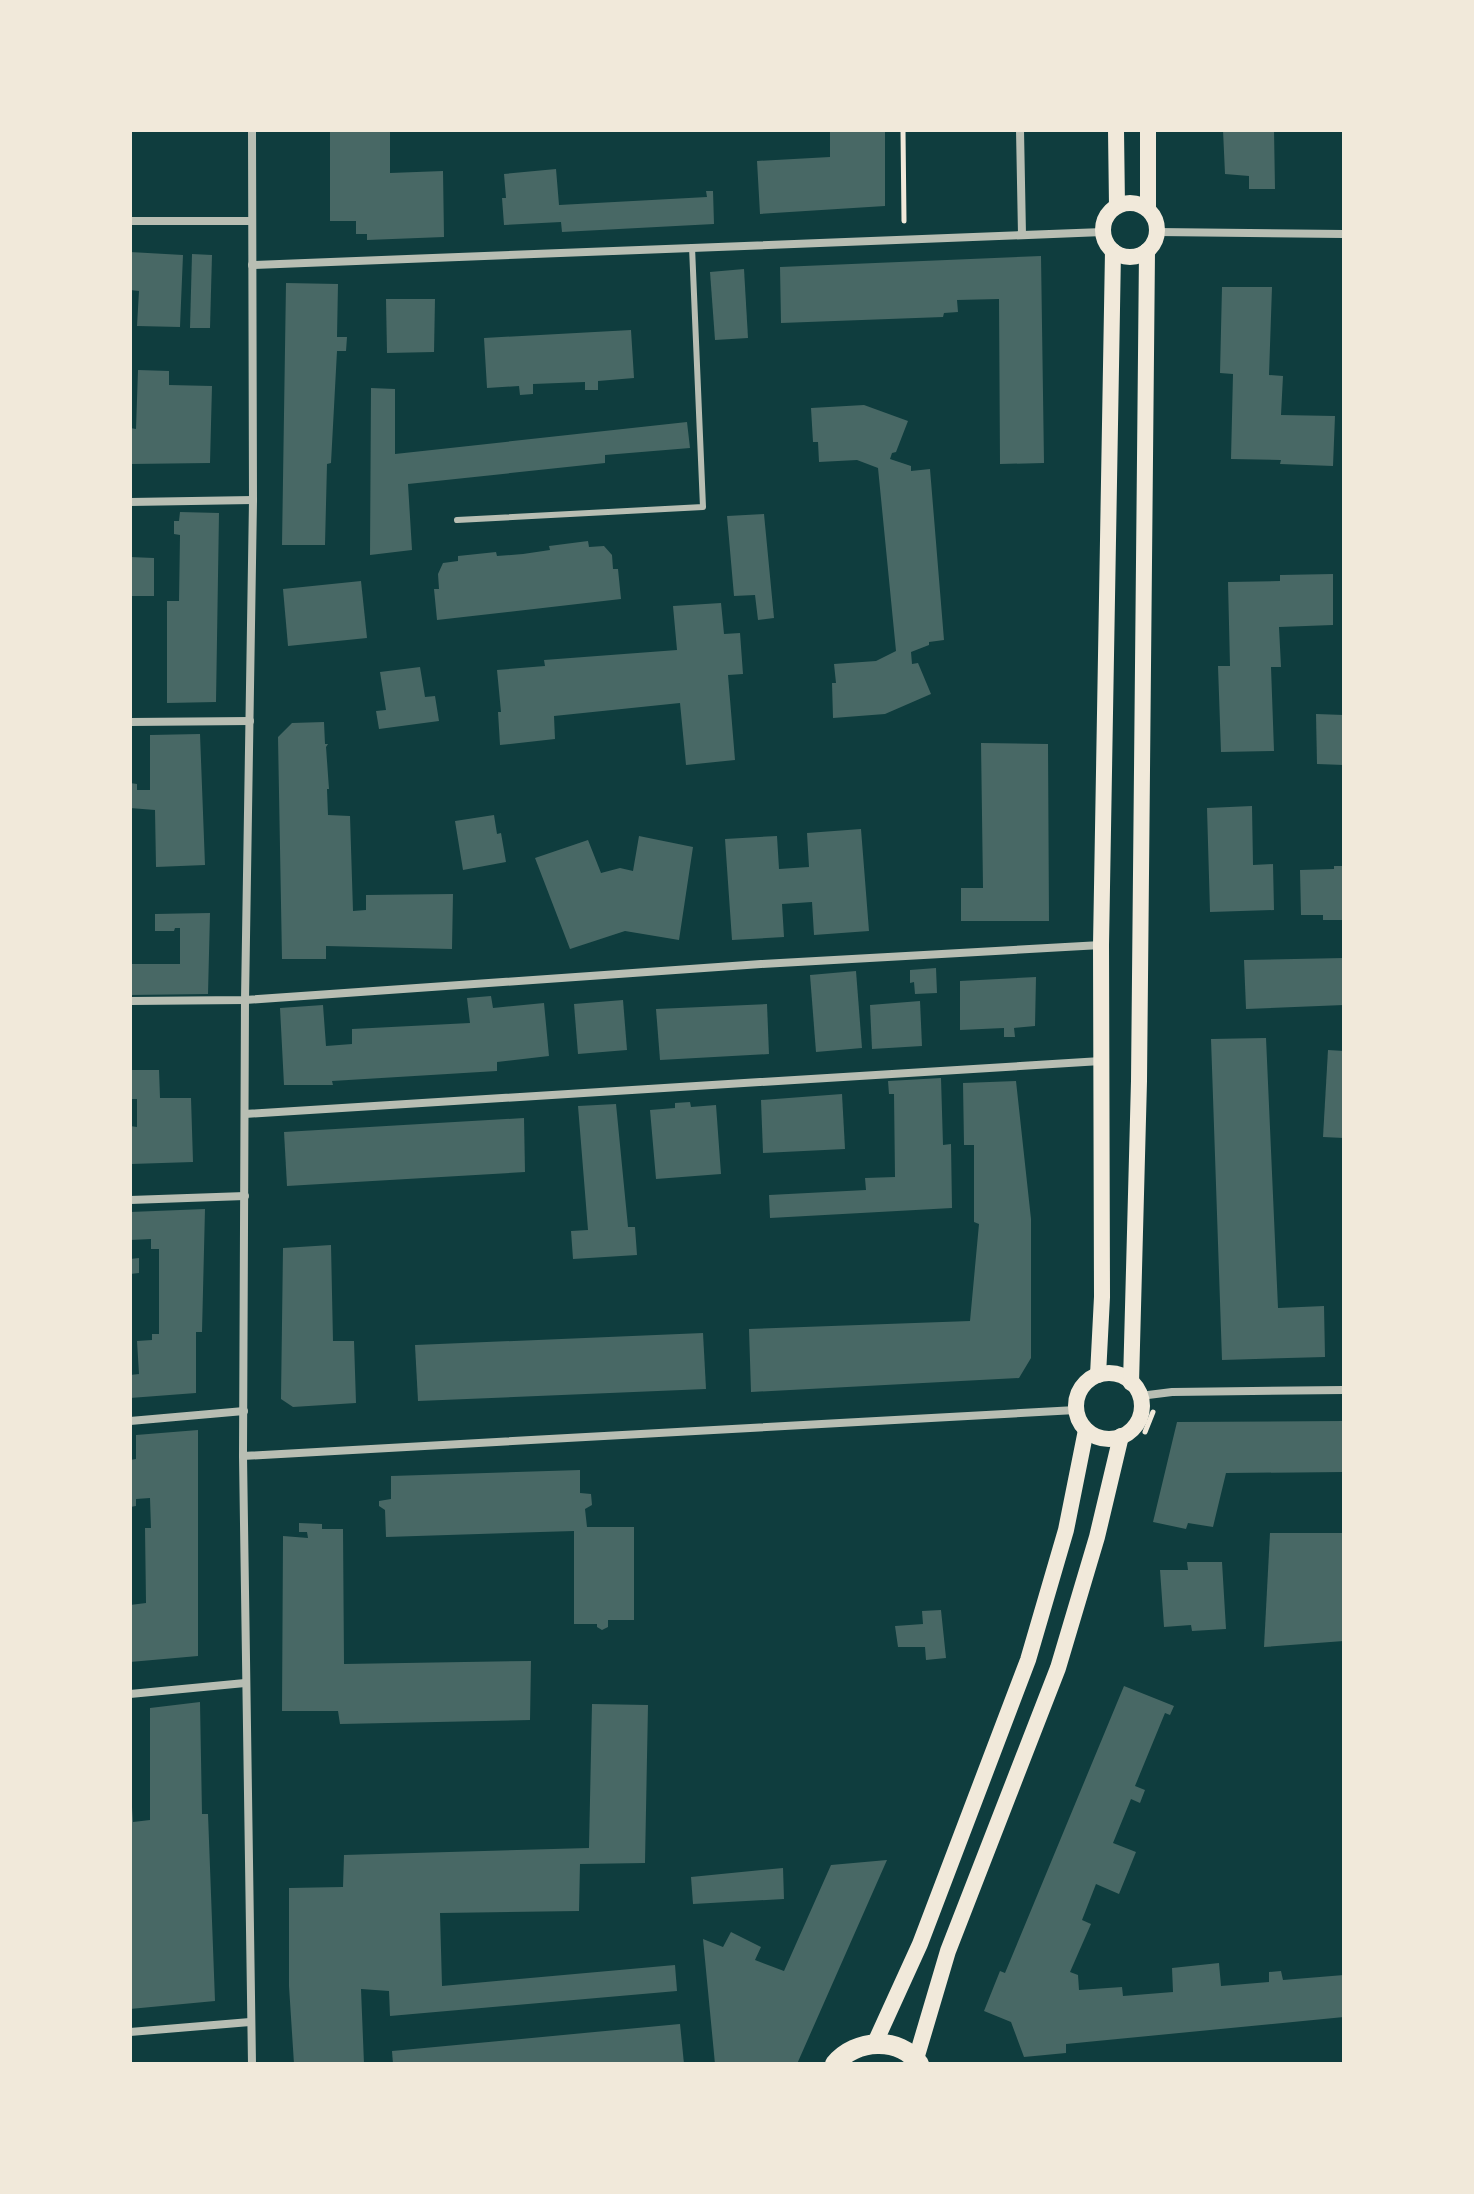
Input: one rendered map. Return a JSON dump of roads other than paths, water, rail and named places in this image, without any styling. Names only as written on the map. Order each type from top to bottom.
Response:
[{"type":"main road","points":[[1116,130],[1117,206]]},
{"type":"main road","points":[[1113,251],[1130,257],[1147,251],[1156,239],[1157,224],[1148,209],[1148,130]]},
{"type":"main road","points":[[1098,1375],[1102,1297],[1101,945],[1113,251],[1103,232],[1106,217],[1117,206],[1133,202],[1148,209]]},
{"type":"main road","points":[[1136,1389],[1118,1375],[1098,1375],[1082,1388],[1077,1397],[1078,1418],[1086,1430],[1103,1439],[1121,1436],[1134,1428],[1140,1417],[1136,1389],[1147,251]]},
{"type":"main road","points":[[874,2045],[920,1944],[1028,1660],[1066,1530],[1086,1430]]},
{"type":"main road","points":[[835,2064],[852,2049],[886,2044],[902,2049],[917,2061],[948,1951],[1058,1668],[1097,1537],[1121,1436]]},
{"type":"street","points":[[252,130],[253,500],[245,1000],[243,1456],[252,2064]]},
{"type":"street","points":[[1020,130],[1022,235]]},
{"type":"street","points":[[130,221],[252,221]]},
{"type":"street","points":[[252,270],[692,247],[1103,232]]},
{"type":"street","points":[[1157,232],[1344,234]]},
{"type":"street","points":[[130,502],[253,500]]},
{"type":"street","points":[[130,722],[250,721]]},
{"type":"street","points":[[130,1001],[245,1000],[761,964],[1101,945]]},
{"type":"street","points":[[245,1114],[1101,1061]]},
{"type":"street","points":[[130,1200],[245,1196]]},
{"type":"street","points":[[1136,1389],[1172,1392],[1344,1390]]},
{"type":"street","points":[[243,1456],[1076,1410]]},
{"type":"street","points":[[130,1421],[244,1411]]},
{"type":"street","points":[[130,1694],[245,1683]]},
{"type":"street","points":[[130,2032],[250,2022]]},
{"type":"lane","points":[[457,520],[703,507],[692,247]]}]
